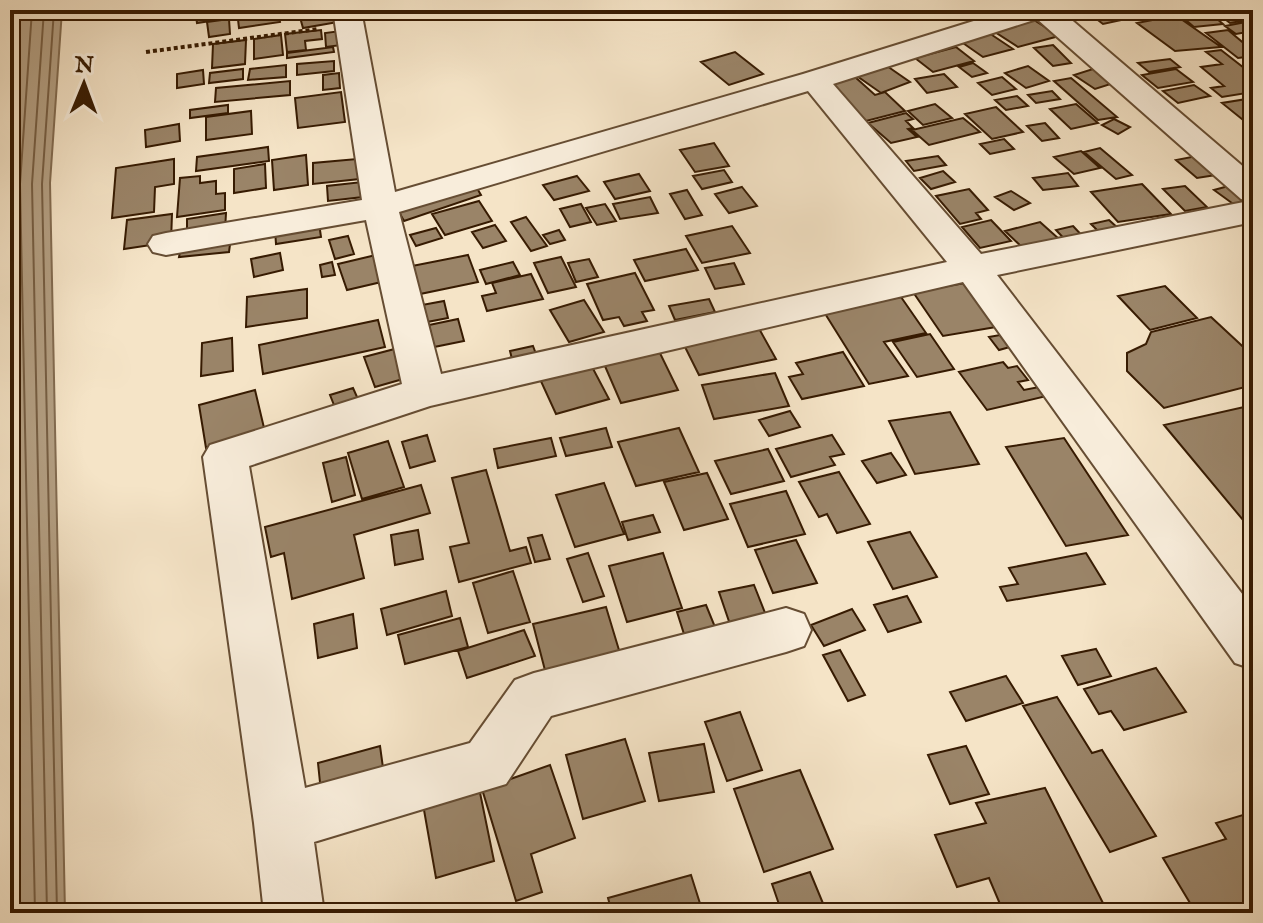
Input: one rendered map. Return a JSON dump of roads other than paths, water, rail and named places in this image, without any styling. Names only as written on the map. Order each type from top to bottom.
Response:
[{"type":"street","points":[[166,244],[380,207],[814,80],[1040,10],[1253,192]]},
{"type":"street","points":[[349,17],[380,207],[425,392]]},
{"type":"street","points":[[814,80],[972,268],[1253,647]]},
{"type":"street","points":[[294,913],[283,823],[225,457],[425,392],[972,268],[1253,211]]},
{"type":"street","points":[[283,823],[487,765],[534,697],[786,630]]},
{"type":"water","points":[[10,10],[62,10],[50,183],[65,913],[10,913]]}]
